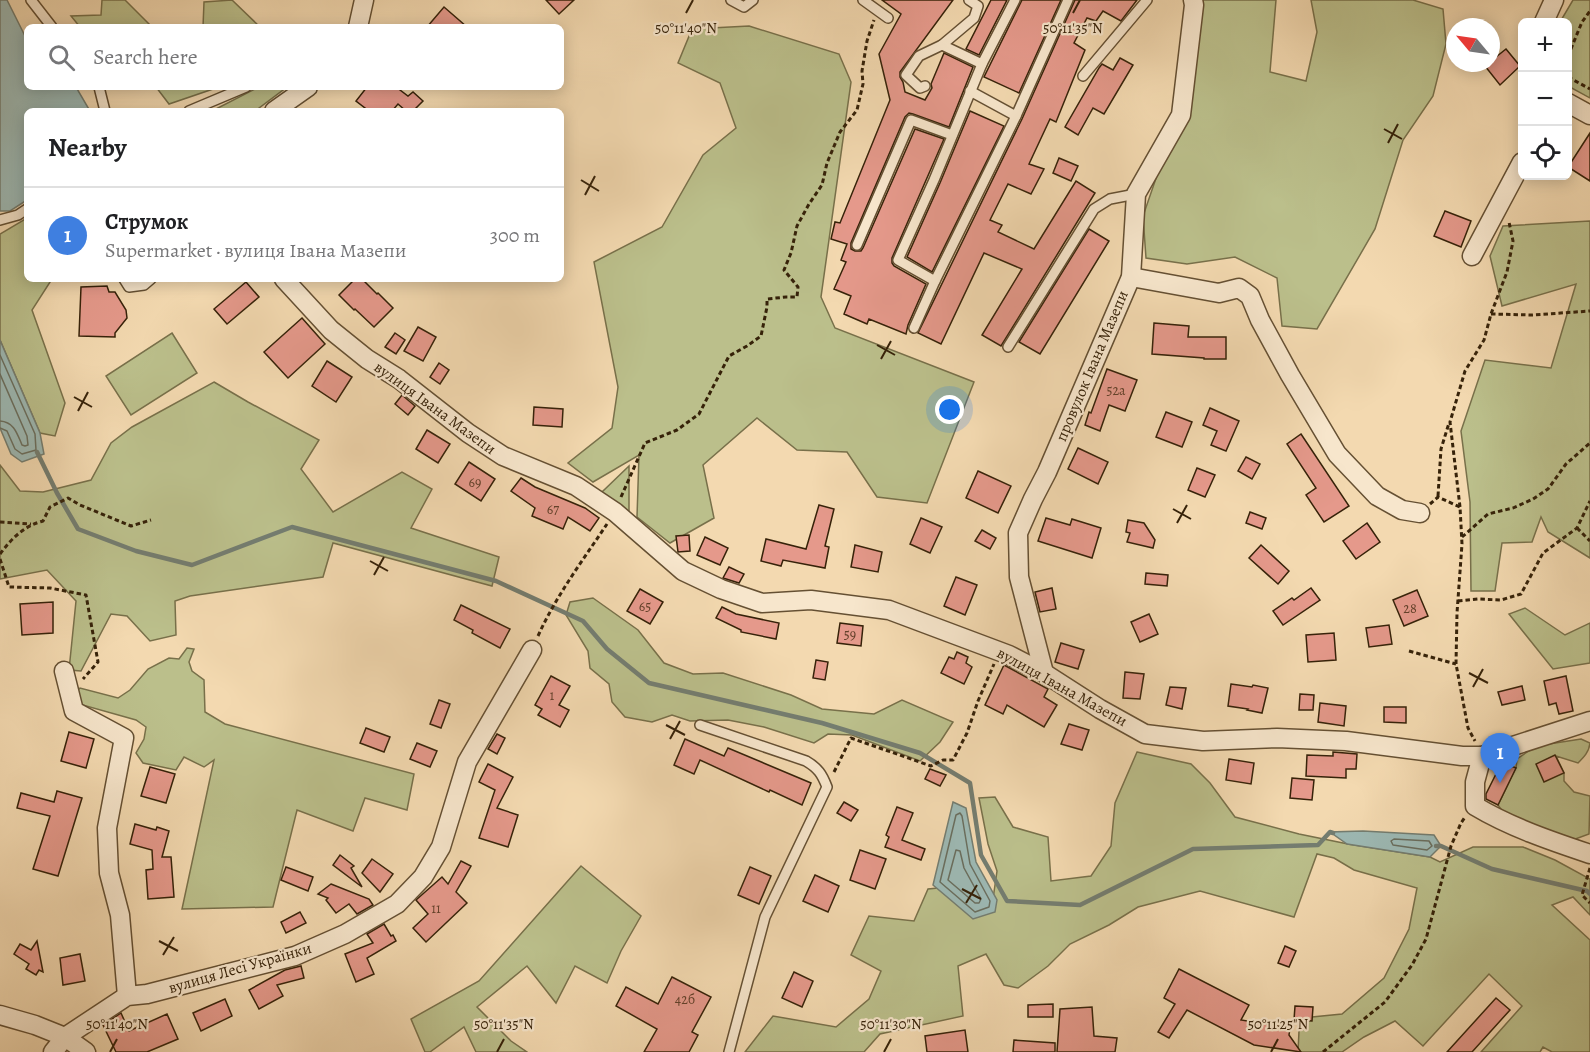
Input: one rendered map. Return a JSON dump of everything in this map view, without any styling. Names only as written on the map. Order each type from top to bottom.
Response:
[{"type":"street","points":[[359,24],[364,0]]},
{"type":"street","points":[[1131,277],[1136,194],[1181,114],[1193,0]]},
{"type":"street","points":[[1546,18],[1554,0]]},
{"type":"street","points":[[278,108],[304,90]]},
{"type":"street","points":[[1572,105],[1590,115]]},
{"type":"street","points":[[1472,256],[1518,170]]},
{"type":"street","name":"провулок Івана Мазепи","points":[[1044,674],[1019,577],[1018,533],[1047,472],[1131,277],[1219,293],[1239,288],[1250,296],[1260,320],[1290,375],[1337,454],[1377,496],[1402,510],[1420,513]]},
{"type":"street","name":"вулиця Івана Мазепи","points":[[287,282],[331,330],[468,433],[503,456],[576,486],[615,512],[683,571],[721,589],[762,603],[811,600],[889,610],[1000,652],[1044,674],[1145,734],[1203,741],[1277,738],[1346,741],[1462,756],[1482,756],[1590,721]]},
{"type":"street","name":"вулиця Лесі Українки","points":[[53,1052],[65,1038],[127,996],[147,994],[296,956],[345,934],[397,904],[423,877],[441,847],[467,762],[532,650]]},
{"type":"street","points":[[64,671],[74,711],[124,738],[107,828],[109,873],[120,915],[127,996]]},
{"type":"street","points":[[1482,756],[1475,782],[1475,806],[1493,817],[1563,846],[1590,854]]},
{"type":"street","points":[[0,1015],[35,1025],[65,1038],[86,1052]]},
{"type":"lane","points":[[31,0],[50,24]]},
{"type":"lane","points":[[731,0],[744,7],[753,0]]},
{"type":"lane","points":[[925,86],[920,88],[906,75],[919,56],[942,45],[974,18],[978,6],[969,0]]},
{"type":"lane","points":[[935,281],[898,260],[982,64],[1015,0]]},
{"type":"lane","points":[[914,328],[1016,116],[1068,0]]},
{"type":"lane","points":[[1083,76],[1147,0]]},
{"type":"lane","points":[[866,2],[888,18]]},
{"type":"lane","points":[[942,45],[982,64]]},
{"type":"lane","points":[[100,90],[104,108]]},
{"type":"lane","points":[[196,108],[239,90]]},
{"type":"lane","points":[[970,91],[1016,116]]},
{"type":"lane","points":[[858,245],[911,120],[952,135]]},
{"type":"lane","points":[[1008,347],[1094,209],[1110,199],[1136,194]]},
{"type":"lane","points":[[0,220],[24,211]]},
{"type":"lane","points":[[126,282],[129,287],[144,285],[148,282]]},
{"type":"lane","points":[[700,725],[806,761],[816,767],[827,787],[765,917],[729,1052]]},
{"type":"path","points":[[532,650],[560,594],[615,512],[645,443],[677,430],[699,414],[729,356],[761,336],[768,307],[767,300],[797,297],[798,287],[784,270],[791,253],[797,226],[822,185],[827,163],[840,132],[857,110],[863,84],[862,71],[867,41],[874,19],[866,2]]},
{"type":"path","points":[[1572,46],[1582,22],[1590,11]]},
{"type":"path","points":[[1572,79],[1590,89]]},
{"type":"path","points":[[1420,513],[1438,497],[1441,449],[1465,371],[1484,340],[1507,272],[1512,241],[1508,216],[1502,200]]},
{"type":"path","points":[[1491,314],[1532,315],[1590,312]]},
{"type":"path","points":[[1450,422],[1462,537],[1456,664],[1468,728],[1482,756]]},
{"type":"path","points":[[1462,537],[1488,514],[1513,508],[1548,489],[1566,464],[1590,443]]},
{"type":"path","points":[[1438,497],[1460,507]]},
{"type":"path","points":[[0,522],[31,524],[43,521],[50,507],[68,498],[131,526],[151,520]]},
{"type":"path","points":[[1458,601],[1501,600],[1521,594],[1543,553],[1577,528],[1590,501]]},
{"type":"path","points":[[0,554],[11,538],[31,524]]},
{"type":"path","points":[[1577,528],[1590,541]]},
{"type":"path","points":[[0,559],[9,587],[50,588],[86,595],[98,662],[69,693]]},
{"type":"path","points":[[1409,651],[1456,664]]},
{"type":"path","points":[[827,787],[851,738],[931,766],[943,760],[953,760],[967,733],[978,701],[1000,652]]},
{"type":"path","points":[[1323,1052],[1385,1002],[1412,965],[1426,939],[1451,846],[1461,823],[1475,806]]},
{"type":"path","points":[[1590,866],[1582,895],[1590,903]]},
{"type":"green space","points":[[102,0],[125,0],[149,24],[78,24],[71,16],[101,15]]},
{"type":"green space","points":[[232,0],[257,24],[203,24],[204,2]]},
{"type":"green space","points":[[1203,0],[1276,0],[1270,72],[1306,81],[1317,32],[1311,0],[1413,0],[1443,9],[1446,44],[1433,96],[1403,140],[1375,229],[1317,329],[1282,326],[1277,278],[1235,257],[1187,264],[1146,258],[1143,216],[1163,158],[1187,114]]},
{"type":"green space","points":[[1573,0],[1590,0],[1590,98],[1572,88],[1572,18],[1562,18]]},
{"type":"green space","points":[[749,26],[839,54],[851,82],[821,297],[835,328],[974,382],[927,503],[877,497],[847,452],[797,450],[757,418],[703,465],[714,518],[670,543],[637,517],[639,455],[593,482],[568,463],[612,428],[618,387],[594,262],[662,227],[703,155],[736,128],[720,83],[678,63],[692,29]]},
{"type":"green space","points":[[158,90],[210,90],[169,104]]},
{"type":"green space","points":[[253,90],[283,90],[259,108],[218,108]]},
{"type":"green space","points":[[24,220],[24,282],[50,282],[32,310],[65,403],[55,436],[40,433],[0,340],[0,234]]},
{"type":"green space","points":[[1590,221],[1590,558],[1548,532],[1541,517],[1532,542],[1502,543],[1495,591],[1471,591],[1470,502],[1461,431],[1485,360],[1551,368],[1576,284],[1502,306],[1490,256],[1503,226]]},
{"type":"green space","points":[[172,333],[197,373],[131,415],[106,376]]},
{"type":"green space","points":[[214,382],[319,440],[301,469],[333,512],[402,472],[432,489],[411,528],[499,557],[492,586],[333,543],[323,577],[190,596],[175,601],[176,635],[150,641],[127,616],[111,614],[81,671],[69,670],[76,601],[47,570],[0,579],[0,465],[20,491],[43,492],[91,480],[111,443],[132,427]]},
{"type":"green space","points":[[629,466],[629,515],[602,492]]},
{"type":"green space","points":[[593,598],[638,630],[664,663],[693,674],[723,673],[791,695],[822,709],[874,714],[902,700],[953,722],[940,742],[920,761],[852,735],[828,734],[814,743],[764,727],[728,720],[690,721],[672,715],[652,722],[625,717],[612,702],[609,684],[590,668],[588,651],[566,615],[570,602]]},
{"type":"green space","points":[[1525,608],[1565,635],[1590,623],[1590,663],[1553,669],[1509,614]]},
{"type":"green space","points":[[187,648],[194,649],[189,662],[192,671],[204,680],[205,712],[225,724],[414,774],[407,810],[365,798],[353,831],[297,810],[273,907],[182,909],[214,760],[204,767],[184,757],[176,770],[143,763],[136,753],[144,739],[146,727],[136,720],[79,704],[75,693],[80,688],[118,698],[130,690],[148,669],[169,658],[179,659]]},
{"type":"green space","points":[[1581,739],[1590,743],[1587,752],[1578,763],[1556,756],[1564,773],[1564,781],[1574,792],[1590,796],[1589,834],[1570,841],[1508,819],[1498,805],[1516,768],[1517,759],[1536,746]]},
{"type":"green space","points":[[1137,752],[1191,764],[1210,783],[1235,817],[1299,834],[1430,857],[1440,862],[1473,847],[1523,847],[1555,860],[1590,879],[1590,915],[1573,897],[1552,905],[1590,940],[1590,1052],[1552,1052],[1543,1047],[1540,1052],[1481,1052],[1522,1006],[1489,974],[1423,1046],[1395,1021],[1364,1037],[1342,1052],[1298,1052],[1299,1031],[1312,1017],[1342,1014],[1384,978],[1409,929],[1417,888],[1354,870],[1334,858],[1317,854],[1294,917],[1200,891],[1138,907],[1109,925],[1070,944],[1048,966],[1018,988],[1004,985],[986,954],[958,966],[963,1016],[880,1034],[864,1052],[745,1052],[773,1016],[836,1027],[869,999],[881,971],[851,955],[869,916],[914,921],[928,889],[949,887],[992,906],[997,871],[988,844],[979,798],[995,797],[1013,827],[1048,837],[1051,881],[1091,876],[1111,846],[1115,803]]},
{"type":"green space","points":[[581,866],[641,916],[621,951],[607,983],[575,966],[556,1003],[527,966],[477,1007],[511,1041],[527,1052],[476,1052],[464,1027],[430,1052],[425,1052],[411,1019],[479,981]]},
{"type":"water","points":[[0,0],[7,0],[24,34],[24,90],[78,90],[88,108],[24,108],[24,202],[10,211],[0,211]]},
{"type":"water","points":[[0,340],[40,433],[44,454],[22,462],[11,454],[0,428]]},
{"type":"water","points":[[953,802],[966,808],[976,862],[997,900],[995,912],[973,919],[933,885]]},
{"type":"water","points":[[1363,831],[1434,835],[1441,846],[1430,857],[1347,844],[1330,832]]},
{"type":"building","points":[[546,0],[574,0],[559,14]]},
{"type":"building","points":[[882,0],[953,0],[900,72],[905,92],[925,100],[932,88],[931,84],[944,53],[973,67],[949,127],[909,113],[905,117],[851,243],[851,249],[855,251],[861,251],[863,248],[915,129],[944,139],[892,258],[894,266],[926,284],[906,334],[869,319],[867,324],[844,314],[851,296],[834,289],[846,262],[841,260],[847,244],[831,239],[835,222],[840,223],[890,100],[879,54],[901,14]]},
{"type":"building","points":[[991,0],[1007,0],[979,55],[966,49]]},
{"type":"building","points":[[1022,0],[1061,0],[1019,93],[984,77]]},
{"type":"building","points":[[1075,0],[1137,0],[1121,21],[1103,11],[1096,21],[1087,18],[1074,43],[1085,50],[1056,122],[1050,119],[1029,164],[1044,169],[1031,194],[1008,184],[990,220],[1002,225],[998,232],[1034,249],[1076,181],[1095,193],[1001,346],[982,335],[1022,269],[984,253],[941,344],[918,333],[1022,119]]},
{"type":"building","points":[[444,7],[464,24],[430,24]]},
{"type":"building","points":[[1506,49],[1518,64],[1518,68],[1500,85],[1490,72],[1500,72],[1500,54]]},
{"type":"building","points":[[1120,58],[1133,65],[1104,114],[1093,108],[1078,135],[1065,127],[1102,64],[1113,70]]},
{"type":"building","points":[[365,90],[400,90],[408,96],[413,92],[423,101],[416,108],[403,108],[398,104],[395,108],[365,108],[356,101]]},
{"type":"building","points":[[970,111],[1004,126],[932,272],[907,257]]},
{"type":"building","points":[[1590,133],[1590,181],[1572,170],[1572,161]]},
{"type":"building","points":[[1059,158],[1078,166],[1071,181],[1053,173]]},
{"type":"building","points":[[1445,211],[1471,221],[1461,247],[1434,236]]},
{"type":"building","points":[[1089,229],[1109,241],[1040,354],[1019,342]]},
{"type":"building","points":[[246,282],[259,297],[227,324],[214,309]]},
{"type":"building","points":[[352,282],[365,282],[393,308],[374,327],[339,295]]},
{"type":"building","points":[[107,286],[109,292],[115,292],[126,310],[127,318],[115,333],[115,337],[79,336],[81,287]]},
{"type":"building","points":[[302,318],[325,344],[288,378],[264,352]]},
{"type":"building","points":[[1154,323],[1189,326],[1188,337],[1226,337],[1226,359],[1152,354]]},
{"type":"building","points":[[418,327],[436,337],[423,361],[404,351]]},
{"type":"building","points":[[395,333],[405,340],[396,354],[385,347]]},
{"type":"building","points":[[327,361],[352,377],[336,402],[312,386]]},
{"type":"building","points":[[439,363],[449,370],[440,384],[430,377]]},
{"type":"building","points":[[1107,369],[1137,380],[1125,411],[1109,405],[1100,431],[1085,425]]},
{"type":"building","points":[[402,395],[415,406],[408,415],[395,404]]},
{"type":"building","points":[[534,407],[563,409],[562,427],[533,425]]},
{"type":"building","points":[[1210,408],[1239,421],[1226,451],[1211,445],[1217,431],[1203,425]]},
{"type":"building","points":[[1166,412],[1192,422],[1182,447],[1156,437]]},
{"type":"building","points":[[427,430],[450,444],[438,463],[416,449]]},
{"type":"building","points":[[1301,434],[1349,506],[1324,522],[1306,495],[1316,488],[1287,444]]},
{"type":"building","points":[[1078,448],[1108,462],[1098,484],[1068,469]]},
{"type":"building","points":[[1246,457],[1260,464],[1252,479],[1238,471]]},
{"type":"building","points":[[469,462],[495,479],[481,501],[455,484]]},
{"type":"building","points":[[1197,468],[1215,475],[1205,497],[1188,490]]},
{"type":"building","points":[[978,471],[1011,486],[998,513],[966,498]]},
{"type":"building","points":[[521,478],[535,487],[585,508],[599,518],[590,531],[568,517],[563,529],[532,516],[535,508],[511,491]]},
{"type":"building","points":[[819,505],[834,509],[825,546],[829,547],[825,568],[783,560],[781,566],[761,561],[766,539],[806,549]]},
{"type":"building","points":[[1250,512],[1266,518],[1262,529],[1246,523]]},
{"type":"building","points":[[921,518],[942,527],[930,553],[910,544]]},
{"type":"building","points":[[1046,518],[1070,525],[1072,519],[1101,528],[1092,558],[1038,541]]},
{"type":"building","points":[[1128,520],[1144,523],[1155,540],[1153,548],[1127,542],[1130,533],[1126,532]]},
{"type":"building","points":[[1367,523],[1380,542],[1356,559],[1343,541]]},
{"type":"building","points":[[982,530],[996,538],[990,549],[975,541]]},
{"type":"building","points":[[689,535],[690,551],[678,552],[676,536]]},
{"type":"building","points":[[705,537],[728,548],[720,565],[697,555]]},
{"type":"building","points":[[855,545],[882,552],[878,572],[851,567]]},
{"type":"building","points":[[1261,545],[1289,571],[1278,584],[1249,558]]},
{"type":"building","points":[[729,567],[744,574],[739,583],[723,578]]},
{"type":"building","points":[[1146,573],[1168,575],[1167,586],[1145,584]]},
{"type":"building","points":[[956,577],[977,585],[965,615],[944,606]]},
{"type":"building","points":[[1052,588],[1056,609],[1040,612],[1035,592]]},
{"type":"building","points":[[1311,588],[1320,600],[1283,625],[1273,611]]},
{"type":"building","points":[[640,589],[663,602],[650,624],[627,611]]},
{"type":"building","points":[[1417,590],[1428,616],[1404,626],[1393,600]]},
{"type":"building","points":[[53,602],[53,633],[22,635],[20,604]]},
{"type":"building","points":[[461,605],[510,629],[500,648],[454,620]]},
{"type":"building","points":[[722,607],[736,614],[779,623],[776,639],[741,632],[716,618]]},
{"type":"building","points":[[1149,614],[1158,634],[1140,642],[1131,622]]},
{"type":"building","points":[[840,623],[863,626],[861,646],[837,643]]},
{"type":"building","points":[[1389,625],[1392,644],[1369,647],[1366,628]]},
{"type":"building","points":[[1334,633],[1336,660],[1308,662],[1306,635]]},
{"type":"building","points":[[1061,643],[1084,650],[1078,669],[1055,662]]},
{"type":"building","points":[[957,652],[968,657],[966,663],[972,667],[964,684],[941,673],[949,657],[954,659]]},
{"type":"building","points":[[816,660],[828,662],[825,680],[813,678]]},
{"type":"building","points":[[1004,665],[1048,689],[1044,697],[1057,705],[1044,727],[1007,705],[1003,714],[985,705]]},
{"type":"building","points":[[1125,672],[1144,674],[1140,699],[1123,698]]},
{"type":"building","points":[[551,676],[570,686],[559,705],[569,710],[560,727],[538,715],[542,709],[535,705]]},
{"type":"building","points":[[1566,676],[1573,711],[1559,714],[1556,703],[1549,705],[1544,681]]},
{"type":"building","points":[[1231,684],[1268,688],[1262,713],[1228,706]]},
{"type":"building","points":[[1522,686],[1525,700],[1502,705],[1498,692]]},
{"type":"building","points":[[1170,687],[1186,688],[1182,709],[1166,705]]},
{"type":"building","points":[[1300,694],[1314,695],[1313,710],[1299,710]]},
{"type":"building","points":[[439,700],[450,704],[441,728],[430,724]]},
{"type":"building","points":[[1320,703],[1346,706],[1344,726],[1318,722]]},
{"type":"building","points":[[1384,707],[1406,707],[1406,723],[1384,722]]},
{"type":"building","points":[[1069,724],[1089,730],[1082,750],[1061,744]]},
{"type":"building","points":[[366,728],[390,737],[384,752],[360,743]]},
{"type":"building","points":[[69,732],[94,739],[86,768],[61,761]]},
{"type":"building","points":[[497,734],[505,738],[497,754],[488,749]]},
{"type":"building","points":[[685,739],[724,756],[728,748],[811,783],[802,805],[700,760],[694,774],[674,765]]},
{"type":"building","points":[[417,743],[437,751],[430,767],[410,759]]},
{"type":"building","points":[[1333,752],[1357,754],[1356,769],[1346,769],[1346,778],[1306,776],[1307,755],[1333,756]]},
{"type":"building","points":[[1555,755],[1564,773],[1544,782],[1536,764]]},
{"type":"building","points":[[1229,759],[1254,763],[1251,784],[1226,780]]},
{"type":"building","points":[[1502,762],[1516,768],[1498,805],[1486,799],[1486,794]]},
{"type":"building","points":[[488,764],[513,777],[497,808],[518,815],[508,847],[479,838],[495,790],[479,782]]},
{"type":"building","points":[[150,767],[175,774],[166,803],[141,796]]},
{"type":"building","points":[[930,769],[946,775],[940,786],[925,779]]},
{"type":"building","points":[[1292,778],[1314,780],[1312,800],[1290,798]]},
{"type":"building","points":[[57,791],[82,798],[58,876],[33,869],[50,816],[17,808],[21,793],[54,802]]},
{"type":"building","points":[[844,802],[858,810],[851,821],[837,813]]},
{"type":"building","points":[[897,807],[913,813],[902,840],[925,849],[921,860],[885,847],[889,837],[886,835]]},
{"type":"building","points":[[135,824],[169,831],[162,857],[171,857],[174,897],[148,899],[146,870],[153,869],[152,850],[130,844]]},
{"type":"building","points":[[860,850],[886,859],[875,889],[850,880]]},
{"type":"building","points":[[340,855],[354,866],[351,868],[362,887],[333,865]]},
{"type":"building","points":[[372,859],[393,874],[380,892],[362,873]]},
{"type":"building","points":[[461,861],[471,866],[456,892],[467,903],[426,942],[413,928],[428,914],[416,900],[442,877],[448,884]]},
{"type":"building","points":[[286,867],[313,877],[308,891],[281,880]]},
{"type":"building","points":[[750,867],[771,876],[759,904],[738,895]]},
{"type":"building","points":[[815,875],[839,886],[828,912],[803,901]]},
{"type":"building","points":[[331,884],[369,899],[373,905],[357,914],[349,904],[336,913],[326,900],[328,898],[318,894]]},
{"type":"building","points":[[300,912],[306,923],[286,933],[281,922]]},
{"type":"building","points":[[384,924],[396,941],[367,958],[374,974],[356,982],[345,954],[373,943],[367,934]]},
{"type":"building","points":[[37,941],[43,972],[39,970],[36,975],[26,969],[29,964],[14,954],[20,944],[31,950]]},
{"type":"building","points":[[1285,946],[1296,951],[1289,967],[1278,963]]},
{"type":"building","points":[[80,954],[85,981],[63,985],[60,958]]},
{"type":"building","points":[[301,966],[304,978],[277,985],[283,996],[259,1009],[249,990],[285,970]]},
{"type":"building","points":[[1179,969],[1249,1005],[1241,1020],[1290,1028],[1289,1035],[1301,1052],[1254,1045],[1187,1010],[1169,1038],[1158,1032],[1175,1004],[1164,998]]},
{"type":"building","points":[[794,972],[813,981],[802,1007],[782,998]]},
{"type":"building","points":[[672,977],[711,997],[692,1032],[698,1035],[689,1052],[644,1052],[657,1029],[616,1006],[626,987],[658,1004]]},
{"type":"building","points":[[1496,998],[1510,1010],[1472,1052],[1447,1052]]},
{"type":"building","points":[[225,999],[232,1016],[201,1031],[193,1013]]},
{"type":"building","points":[[1053,1004],[1053,1017],[1028,1017],[1028,1005]]},
{"type":"building","points":[[1295,1006],[1313,1007],[1312,1021],[1294,1020]]},
{"type":"building","points":[[1092,1007],[1094,1036],[1117,1038],[1115,1052],[1057,1052],[1060,1009]]},
{"type":"building","points":[[121,1013],[129,1031],[167,1014],[178,1039],[147,1052],[116,1052],[103,1025]]},
{"type":"building","points":[[965,1030],[968,1052],[927,1052],[925,1036]]},
{"type":"building","points":[[1014,1040],[1055,1043],[1055,1052],[1013,1052]]},
{"type":"waterway","points":[[37,452],[78,529],[136,551],[192,565],[292,527],[496,581],[583,621],[607,649],[649,683],[822,723],[920,753],[970,783],[981,855],[1007,901],[1080,905],[1193,849],[1318,845],[1330,832],[1333,833]]},
{"type":"waterway","points":[[1436,846],[1441,846],[1492,869],[1587,891],[1590,894]]},
{"type":"place","name":"Струмок","points":[[1500,783]]}]
